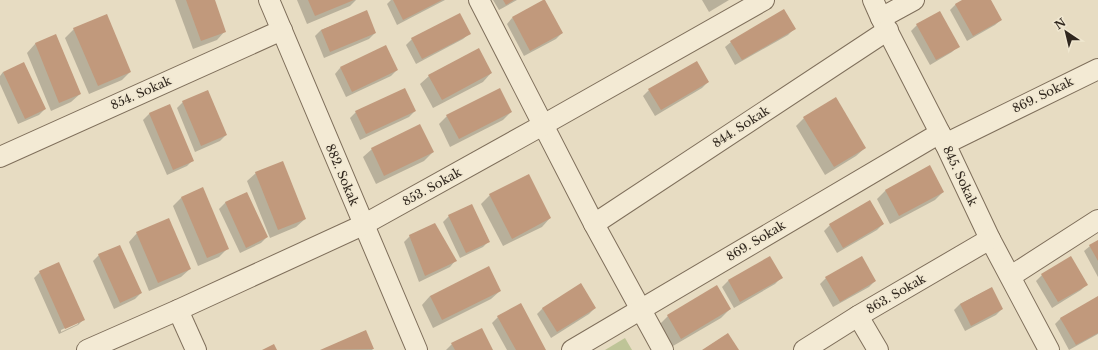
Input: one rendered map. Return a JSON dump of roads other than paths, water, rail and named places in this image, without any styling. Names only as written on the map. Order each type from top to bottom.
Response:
[{"type":"street","name":"882. Sokak","points":[[269,0],[417,350]]},
{"type":"street","points":[[479,0],[594,224],[664,350]]},
{"type":"street","name":"853. Sokak","points":[[87,350],[363,225],[764,0]]},
{"type":"street","name":"844. Sokak","points":[[594,224],[881,16],[914,0]]},
{"type":"street","name":"845. Sokak","points":[[881,16],[943,138],[990,239],[1049,350]]},
{"type":"street","name":"854. Sokak","points":[[0,157],[282,30]]},
{"type":"street","name":"869. Sokak","points":[[572,350],[943,138],[1098,68]]},
{"type":"street","points":[[1011,276],[1098,220]]},
{"type":"street","name":"863. Sokak","points":[[804,350],[858,316],[990,239]]},
{"type":"street","points":[[178,310],[196,350]]},
{"type":"street","points":[[858,316],[878,350]]}]
